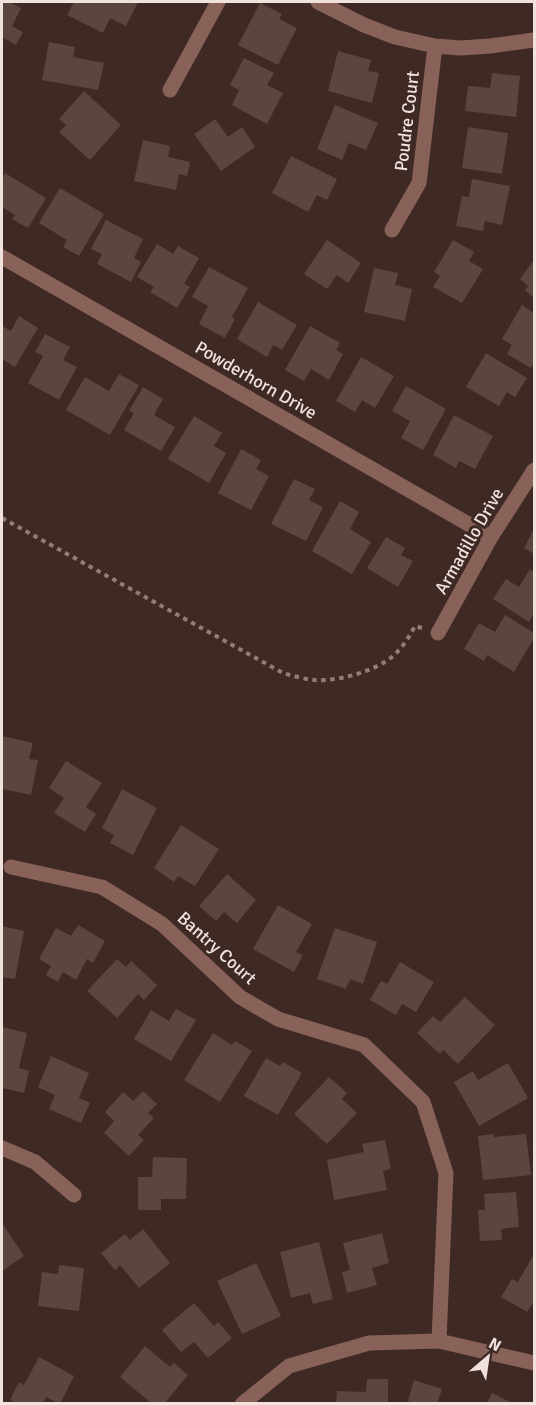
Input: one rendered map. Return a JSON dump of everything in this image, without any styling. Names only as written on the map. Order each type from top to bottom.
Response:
[{"type":"street","points":[[170,90],[219,2]]},
{"type":"street","points":[[318,2],[364,26],[395,37],[435,46],[461,48],[534,40]]},
{"type":"street","name":"Poudre Court","points":[[392,230],[419,183],[435,46]]},
{"type":"street","name":"Powderhorn Drive","points":[[2,257],[491,537]]},
{"type":"street","name":"Armadillo Drive","points":[[438,633],[491,537],[534,470]]},
{"type":"street","name":"Bantry Court","points":[[11,867],[102,887],[162,924],[240,997],[278,1019],[364,1045],[423,1102],[446,1173],[439,1341]]},
{"type":"street","points":[[2,1148],[35,1162],[74,1196]]},
{"type":"street","points":[[242,1404],[289,1366],[369,1343],[439,1341],[534,1363]]},
{"type":"path","points":[[2,518],[283,673],[298,677],[329,680],[349,676],[379,665],[392,657],[404,644],[415,626],[438,633]]},
{"type":"building","points":[[2,2],[9,2],[21,8],[12,26],[23,32],[16,45],[2,37]]},
{"type":"building","points":[[74,2],[138,2],[126,26],[110,18],[103,33],[67,15]]},
{"type":"building","points":[[260,3],[282,14],[279,19],[297,28],[278,65],[238,45]]},
{"type":"building","points":[[49,42],[75,47],[73,57],[104,63],[98,90],[42,80]]},
{"type":"building","points":[[338,51],[371,60],[368,71],[379,73],[372,103],[328,91]]},
{"type":"building","points":[[244,58],[274,73],[267,85],[283,93],[267,124],[232,105],[239,90],[230,85]]},
{"type":"building","points":[[492,73],[520,76],[516,117],[465,111],[468,86],[490,88]]},
{"type":"building","points":[[84,91],[121,125],[90,160],[59,132],[66,125],[59,119]]},
{"type":"building","points":[[335,105],[378,123],[366,150],[349,143],[342,160],[317,149]]},
{"type":"building","points":[[215,119],[228,137],[242,127],[255,147],[221,171],[194,134]]},
{"type":"building","points":[[468,127],[508,133],[502,174],[462,168]]},
{"type":"building","points":[[143,140],[170,146],[168,157],[190,162],[187,176],[179,174],[176,190],[134,181]]},
{"type":"building","points":[[291,156],[337,179],[327,200],[317,195],[308,212],[272,193]]},
{"type":"building","points":[[5,173],[46,198],[28,228],[12,219],[15,215],[2,207],[2,180]]},
{"type":"building","points":[[472,179],[510,186],[502,225],[485,221],[483,231],[456,226],[462,196],[469,197]]},
{"type":"building","points":[[60,188],[104,214],[79,256],[63,247],[67,240],[39,223]]},
{"type":"building","points":[[106,220],[143,239],[134,258],[141,262],[131,282],[97,264],[102,254],[91,249]]},
{"type":"building","points":[[327,240],[361,263],[348,283],[337,275],[327,289],[304,274]]},
{"type":"building","points":[[453,240],[474,252],[469,261],[483,269],[462,303],[433,287],[440,276],[434,272]]},
{"type":"building","points":[[157,244],[173,254],[178,246],[199,258],[184,284],[190,287],[177,308],[150,292],[154,287],[137,277]]},
{"type":"building","points":[[534,260],[534,298],[525,290],[528,286],[520,279]]},
{"type":"building","points":[[209,267],[248,288],[232,317],[235,319],[225,338],[199,324],[208,306],[192,297]]},
{"type":"building","points":[[374,268],[398,273],[395,285],[412,289],[405,321],[364,312]]},
{"type":"building","points":[[258,302],[297,325],[282,350],[273,345],[267,357],[237,339]]},
{"type":"building","points":[[522,305],[534,313],[534,362],[531,368],[507,354],[512,345],[502,339]]},
{"type":"building","points":[[19,316],[38,328],[15,367],[2,359],[2,326],[11,331]]},
{"type":"building","points":[[310,326],[340,343],[336,350],[343,354],[329,380],[311,369],[304,381],[285,370]]},
{"type":"building","points":[[45,334],[70,347],[63,360],[77,367],[59,400],[28,383],[43,356],[35,352]]},
{"type":"building","points":[[486,353],[527,378],[515,397],[507,392],[499,406],[466,387]]},
{"type":"building","points":[[361,357],[394,376],[375,408],[362,400],[355,412],[336,401]]},
{"type":"building","points":[[119,374],[139,385],[110,435],[66,410],[85,377],[109,391]]},
{"type":"building","points":[[406,386],[446,409],[423,450],[401,438],[410,421],[392,411]]},
{"type":"building","points":[[143,387],[163,399],[154,415],[175,427],[161,451],[124,430],[134,413],[129,411]]},
{"type":"building","points":[[454,415],[493,436],[475,469],[459,461],[456,468],[433,455]]},
{"type":"building","points":[[194,416],[222,433],[214,446],[226,453],[209,483],[168,459]]},
{"type":"building","points":[[241,449],[261,460],[256,469],[269,476],[251,510],[218,493]]},
{"type":"building","points":[[294,479],[315,489],[309,500],[323,507],[306,541],[271,524]]},
{"type":"building","points":[[340,501],[359,512],[350,529],[371,542],[352,574],[312,551]]},
{"type":"building","points":[[534,529],[534,554],[524,548]]},
{"type":"building","points":[[386,537],[405,548],[401,555],[413,561],[398,587],[367,568]]},
{"type":"building","points":[[530,569],[534,572],[534,612],[529,622],[493,599],[506,579],[519,587]]},
{"type":"building","points":[[505,615],[534,633],[534,638],[514,672],[487,655],[484,661],[464,649],[479,623],[495,632]]},
{"type":"building","points":[[2,736],[33,743],[29,759],[38,760],[31,795],[2,789]]},
{"type":"building","points":[[66,761],[102,783],[86,807],[96,814],[85,832],[54,813],[64,798],[49,788]]},
{"type":"building","points":[[122,789],[157,808],[133,855],[110,843],[114,835],[102,828]]},
{"type":"building","points":[[181,825],[219,849],[195,886],[178,876],[174,882],[154,868]]},
{"type":"building","points":[[227,874],[256,900],[237,923],[224,912],[216,921],[199,906]]},
{"type":"building","points":[[278,905],[312,924],[296,952],[303,955],[294,972],[253,949]]},
{"type":"building","points":[[78,925],[105,941],[93,963],[87,959],[76,980],[63,972],[58,982],[46,975],[51,966],[39,959],[56,928],[71,936]]},
{"type":"building","points":[[2,926],[24,931],[15,979],[2,977]]},
{"type":"building","points":[[335,928],[377,942],[363,984],[350,979],[346,989],[317,979]]},
{"type":"building","points":[[117,959],[126,967],[131,961],[157,985],[144,1000],[138,994],[117,1018],[87,991]]},
{"type":"building","points":[[400,962],[434,982],[416,1012],[402,1004],[396,1015],[370,1000],[381,981],[387,984]]},
{"type":"building","points":[[465,997],[495,1025],[458,1064],[443,1050],[440,1054],[417,1033],[433,1016],[440,1022]]},
{"type":"building","points":[[176,1009],[196,1020],[171,1061],[134,1039],[151,1010],[169,1021]]},
{"type":"building","points":[[2,1027],[27,1033],[19,1068],[29,1071],[24,1093],[2,1088]]},
{"type":"building","points":[[213,1033],[232,1045],[235,1041],[252,1051],[220,1102],[184,1080]]},
{"type":"building","points":[[51,1056],[89,1073],[79,1098],[90,1103],[81,1123],[49,1109],[55,1095],[38,1087]]},
{"type":"building","points":[[266,1058],[280,1066],[283,1062],[302,1073],[278,1115],[244,1096]]},
{"type":"building","points":[[508,1063],[528,1098],[479,1126],[454,1082],[473,1071],[478,1080]]},
{"type":"building","points":[[329,1077],[347,1093],[342,1099],[357,1113],[327,1144],[294,1114]]},
{"type":"building","points":[[143,1091],[157,1104],[148,1113],[154,1118],[138,1135],[144,1140],[129,1156],[104,1133],[114,1121],[105,1112],[123,1092],[133,1101]]},
{"type":"building","points":[[494,1134],[494,1137],[526,1134],[531,1175],[483,1180],[478,1136]]},
{"type":"building","points":[[385,1140],[391,1169],[383,1171],[387,1190],[334,1200],[327,1160],[364,1152],[362,1144]]},
{"type":"building","points":[[153,1157],[187,1158],[186,1199],[161,1199],[161,1210],[138,1210],[138,1177],[152,1177]]},
{"type":"building","points":[[516,1192],[519,1227],[501,1229],[502,1240],[480,1241],[478,1210],[485,1210],[484,1194]]},
{"type":"building","points":[[2,1223],[24,1256],[2,1271]]},
{"type":"building","points":[[143,1229],[170,1263],[139,1288],[120,1265],[115,1270],[101,1253],[125,1234],[130,1240]]},
{"type":"building","points":[[382,1233],[389,1263],[372,1268],[377,1285],[347,1293],[342,1272],[350,1270],[343,1243]]},
{"type":"building","points":[[319,1242],[333,1299],[313,1304],[310,1293],[291,1298],[280,1252]]},
{"type":"building","points":[[534,1254],[534,1306],[532,1304],[527,1312],[501,1297],[512,1279],[518,1282]]},
{"type":"building","points":[[256,1263],[281,1316],[242,1334],[217,1281]]},
{"type":"building","points":[[59,1265],[84,1268],[79,1311],[38,1306],[42,1272],[58,1274]]},
{"type":"building","points":[[194,1303],[214,1326],[218,1322],[232,1338],[208,1358],[194,1342],[181,1352],[162,1330]]},
{"type":"building","points":[[145,1346],[170,1367],[174,1363],[188,1375],[164,1404],[152,1404],[120,1377]]},
{"type":"building","points":[[39,1357],[74,1376],[60,1404],[46,1397],[43,1404],[18,1404],[10,1400],[19,1382],[24,1385]]},
{"type":"building","points":[[367,1379],[388,1379],[388,1404],[336,1404],[337,1391],[366,1392]]},
{"type":"building","points":[[414,1380],[442,1389],[437,1404],[415,1404],[408,1401]]},
{"type":"building","points":[[492,1393],[514,1404],[487,1404]]}]
